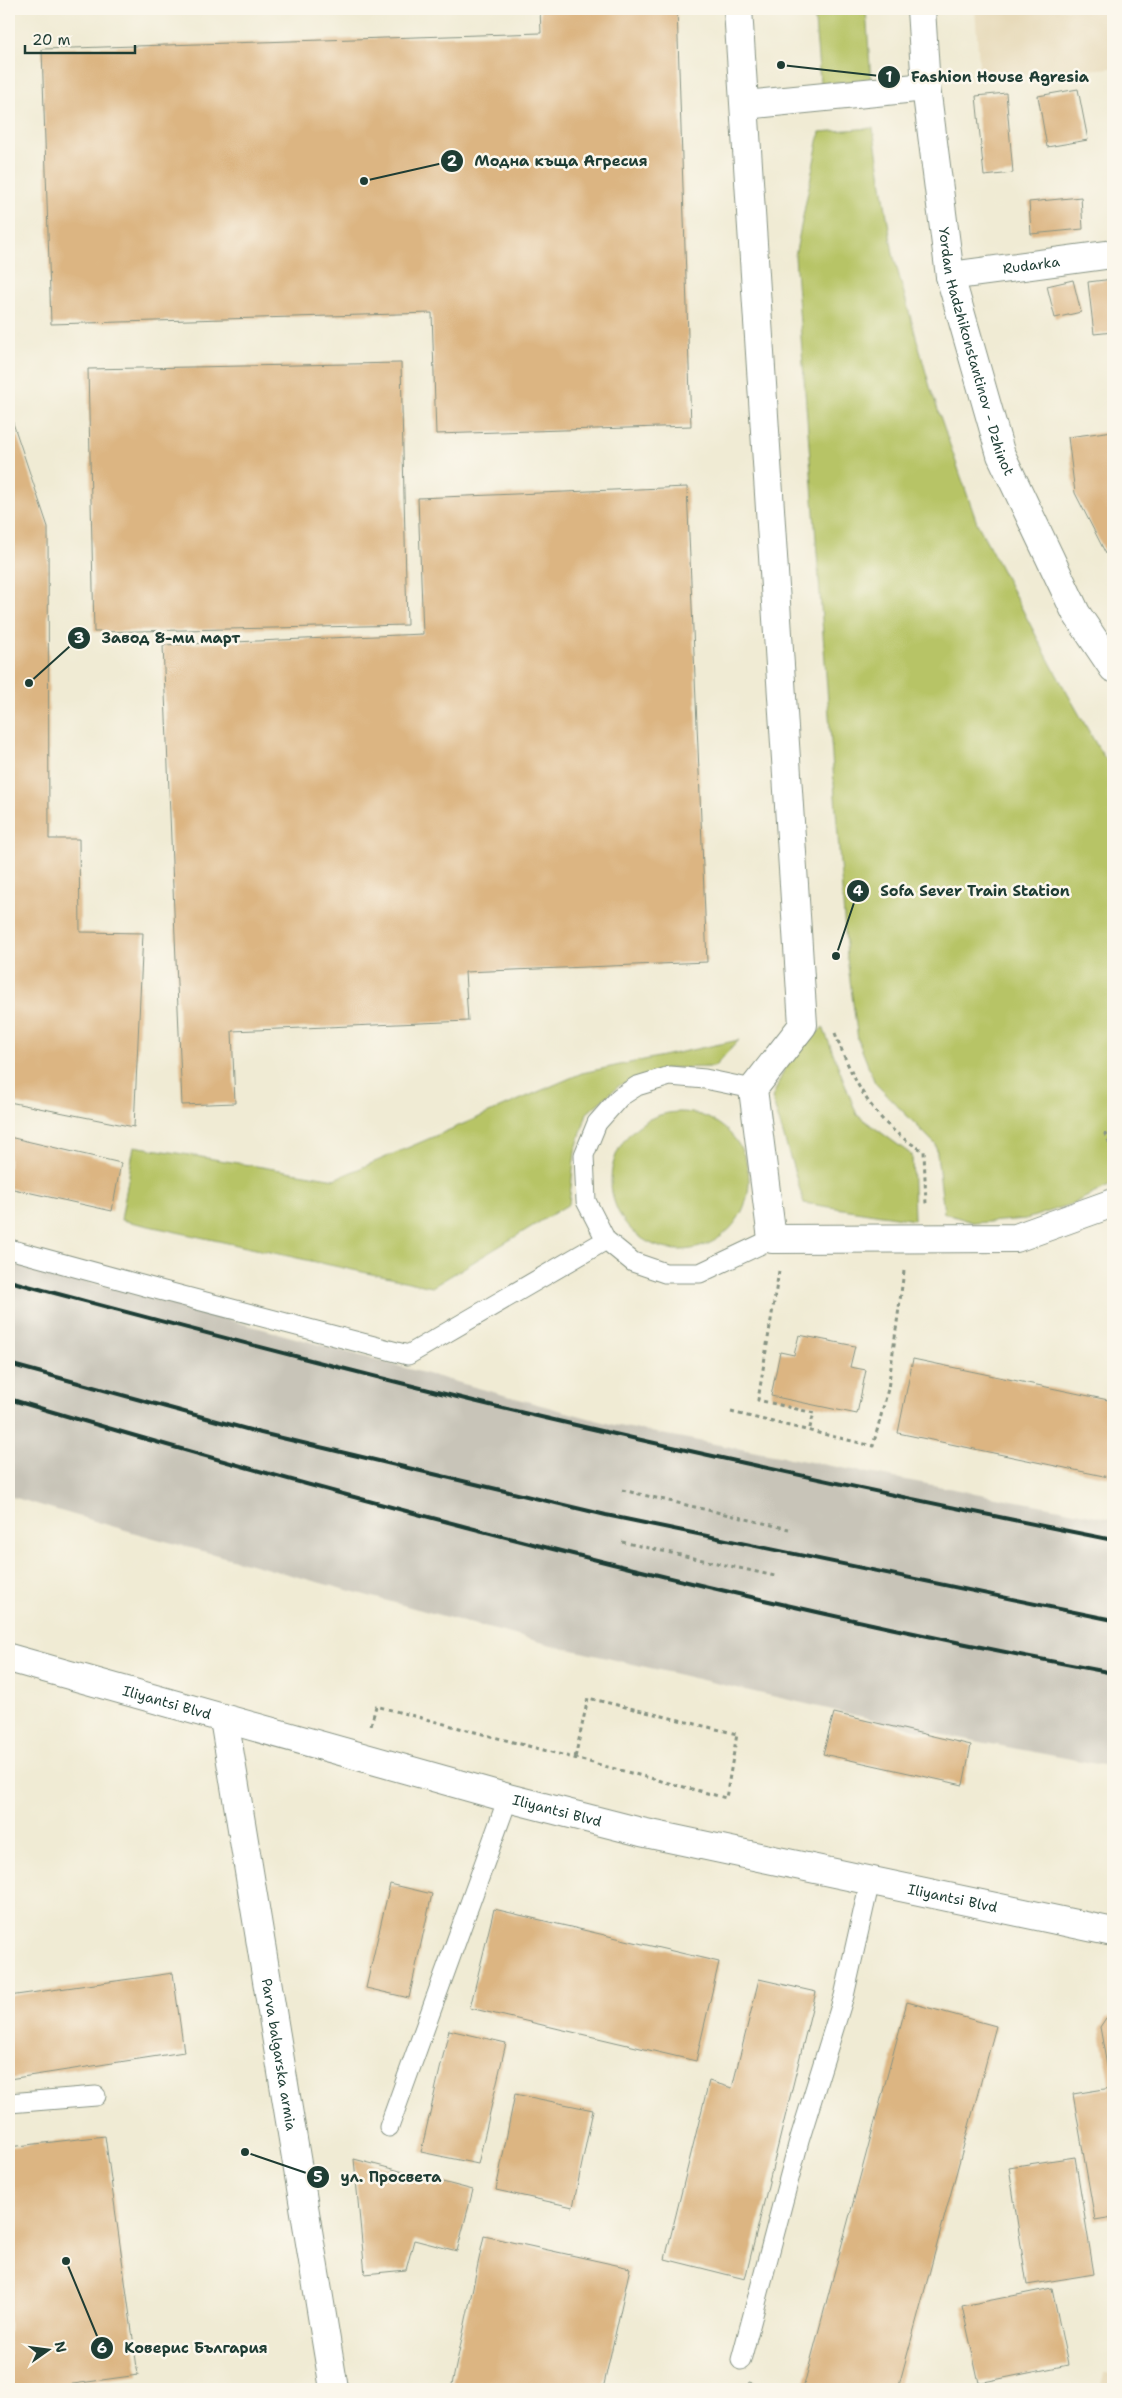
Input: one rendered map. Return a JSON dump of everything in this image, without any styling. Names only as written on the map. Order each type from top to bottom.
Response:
[{"type":"street","points":[[738,9],[804,1026],[753,1089],[772,1239],[1016,1238],[1113,1203]]},
{"type":"street","name":"Yordan Hadzhikonstantinov - Dzhinot","points":[[921,9],[926,87],[950,276],[1001,455],[1076,613],[1113,668]]},
{"type":"street","points":[[745,104],[926,87]]},
{"type":"street","name":"Rudarka","points":[[950,276],[1113,254]]},
{"type":"street","name":"Iliyantsi Blvd","points":[[9,1658],[508,1798],[641,1832],[1113,1932]]},
{"type":"street","name":"Parva balgarska armia","points":[[224,1719],[334,2389]]},
{"type":"lane","points":[[753,1089],[704,1078],[670,1076],[637,1086],[620,1097],[597,1122],[584,1154],[586,1201],[606,1240],[633,1262],[665,1273],[700,1273],[772,1239]]},
{"type":"lane","points":[[9,1249],[408,1355],[606,1240]]},
{"type":"lane","points":[[388,2127],[508,1798]]},
{"type":"lane","points":[[741,2360],[798,2141],[844,1996],[870,1881]]},
{"type":"lane","points":[[9,2104],[96,2096]]},
{"type":"path","points":[[834,1028],[858,1084],[880,1118],[910,1144],[924,1151],[926,1214]]},
{"type":"path","points":[[1113,1128],[1106,1134],[1113,1150]]},
{"type":"path","points":[[779,1265],[758,1400],[814,1413],[809,1431]]},
{"type":"path","points":[[731,1412],[873,1446],[888,1389],[905,1266]]},
{"type":"path","points":[[622,1490],[707,1508],[789,1529]]},
{"type":"path","points":[[622,1542],[775,1576]]},
{"type":"path","points":[[362,1757],[376,1706],[726,1798],[737,1734],[588,1698],[575,1758]]},
{"type":"shaded area","points":[[975,9],[1113,9],[1113,68],[980,77]]},
{"type":"shaded area","points":[[9,1262],[120,1290],[614,1425],[1113,1519],[1113,1767],[928,1732],[555,1646],[139,1534],[9,1496]]},
{"type":"shaded area","points":[[1104,2373],[1113,2373],[1113,2389],[1100,2389]]},
{"type":"green space","points":[[814,9],[866,9],[871,81],[820,83]]},
{"type":"green space","points":[[873,128],[893,254],[930,387],[977,523],[1053,668],[1100,751],[1113,769],[1113,1184],[1072,1204],[1026,1219],[975,1223],[944,1213],[936,1145],[875,1083],[858,1040],[847,958],[795,256],[820,132]]},
{"type":"green space","points":[[823,1027],[857,1115],[912,1155],[914,1220],[804,1203],[772,1098],[788,1061]]},
{"type":"green space","points":[[739,1040],[714,1067],[670,1068],[620,1085],[587,1113],[575,1152],[569,1204],[432,1287],[121,1220],[134,1146],[335,1179],[582,1073]]},
{"type":"green space","points":[[680,1112],[694,1113],[707,1117],[719,1123],[729,1132],[738,1142],[744,1154],[748,1167],[748,1195],[744,1208],[738,1220],[729,1230],[719,1239],[707,1245],[694,1249],[680,1250],[666,1249],[653,1245],[641,1239],[631,1230],[622,1220],[616,1208],[612,1195],[611,1181],[612,1167],[616,1154],[622,1142],[631,1132],[641,1123],[653,1117],[666,1113]]},
{"type":"building","points":[[540,9],[677,9],[691,426],[436,434],[432,313],[51,324],[42,49],[541,33]]},
{"type":"building","points":[[1078,89],[1088,140],[1047,147],[1038,96]]},
{"type":"building","points":[[1006,93],[1013,173],[984,176],[976,96]]},
{"type":"building","points":[[1081,197],[1083,229],[1031,234],[1029,202]]},
{"type":"building","points":[[1113,279],[1113,332],[1094,334],[1088,282]]},
{"type":"building","points":[[1073,280],[1081,312],[1055,318],[1047,286]]},
{"type":"building","points":[[401,363],[407,625],[94,632],[88,369]]},
{"type":"building","points":[[9,417],[11,417],[48,527],[49,839],[79,839],[80,932],[143,933],[134,1127],[9,1102]]},
{"type":"building","points":[[1113,431],[1113,553],[1106,554],[1075,493],[1068,437]]},
{"type":"building","points":[[687,487],[707,962],[465,972],[468,1021],[232,1031],[235,1103],[182,1105],[163,645],[423,634],[418,498]]},
{"type":"building","points":[[9,1137],[121,1163],[112,1211],[9,1188]]},
{"type":"building","points":[[799,1335],[855,1346],[850,1367],[866,1370],[857,1414],[771,1396],[780,1352],[794,1355]]},
{"type":"building","points":[[913,1359],[1113,1401],[1113,1478],[898,1433]]},
{"type":"building","points":[[834,1713],[971,1745],[963,1785],[823,1754]]},
{"type":"building","points":[[390,1884],[432,1894],[409,1998],[366,1988]]},
{"type":"building","points":[[494,1909],[719,1962],[696,2061],[470,2008]]},
{"type":"building","points":[[173,1973],[184,2052],[9,2079],[9,1996]]},
{"type":"building","points":[[759,1979],[816,1992],[745,2279],[665,2259],[709,2081],[732,2088]]},
{"type":"building","points":[[907,2002],[996,2026],[898,2389],[803,2389]]},
{"type":"building","points":[[1113,2017],[1113,2217],[1095,2220],[1073,2094],[1111,2088],[1100,2027],[1106,2018]]},
{"type":"building","points":[[449,2030],[506,2043],[478,2164],[421,2152]]},
{"type":"building","points":[[515,2094],[593,2110],[573,2207],[496,2190]]},
{"type":"building","points":[[105,2136],[138,2375],[37,2389],[9,2389],[9,2147]]},
{"type":"building","points":[[1075,2157],[1094,2274],[1027,2285],[1009,2167]]},
{"type":"building","points":[[354,2159],[473,2190],[457,2251],[414,2240],[406,2270],[365,2274]]},
{"type":"building","points":[[484,2236],[630,2268],[603,2389],[451,2389]]},
{"type":"building","points":[[1052,2288],[1068,2365],[979,2383],[962,2306]]},
{"type":"building","points":[[749,2382],[773,2389],[747,2389]]},
{"type":"railway","points":[[9,1281],[322,1363],[511,1410],[812,1478],[1113,1540]]},
{"type":"railway","points":[[9,1364],[261,1433],[606,1515],[1113,1620]]},
{"type":"railway","points":[[9,1399],[283,1478],[558,1550],[834,1616],[973,1646],[1113,1673]]},
{"type":"place","name":"Fashion House Agresia","points":[[781,65]]},
{"type":"place","name":"Модна къща Агресия","points":[[364,181]]},
{"type":"place","name":"Завод 8-ми март","points":[[29,683]]},
{"type":"place","name":"Sofa Sever Train Station","points":[[836,956]]},
{"type":"place","name":"ул. Просвета","points":[[245,2152]]},
{"type":"place","name":"Коверис България","points":[[66,2261]]}]
